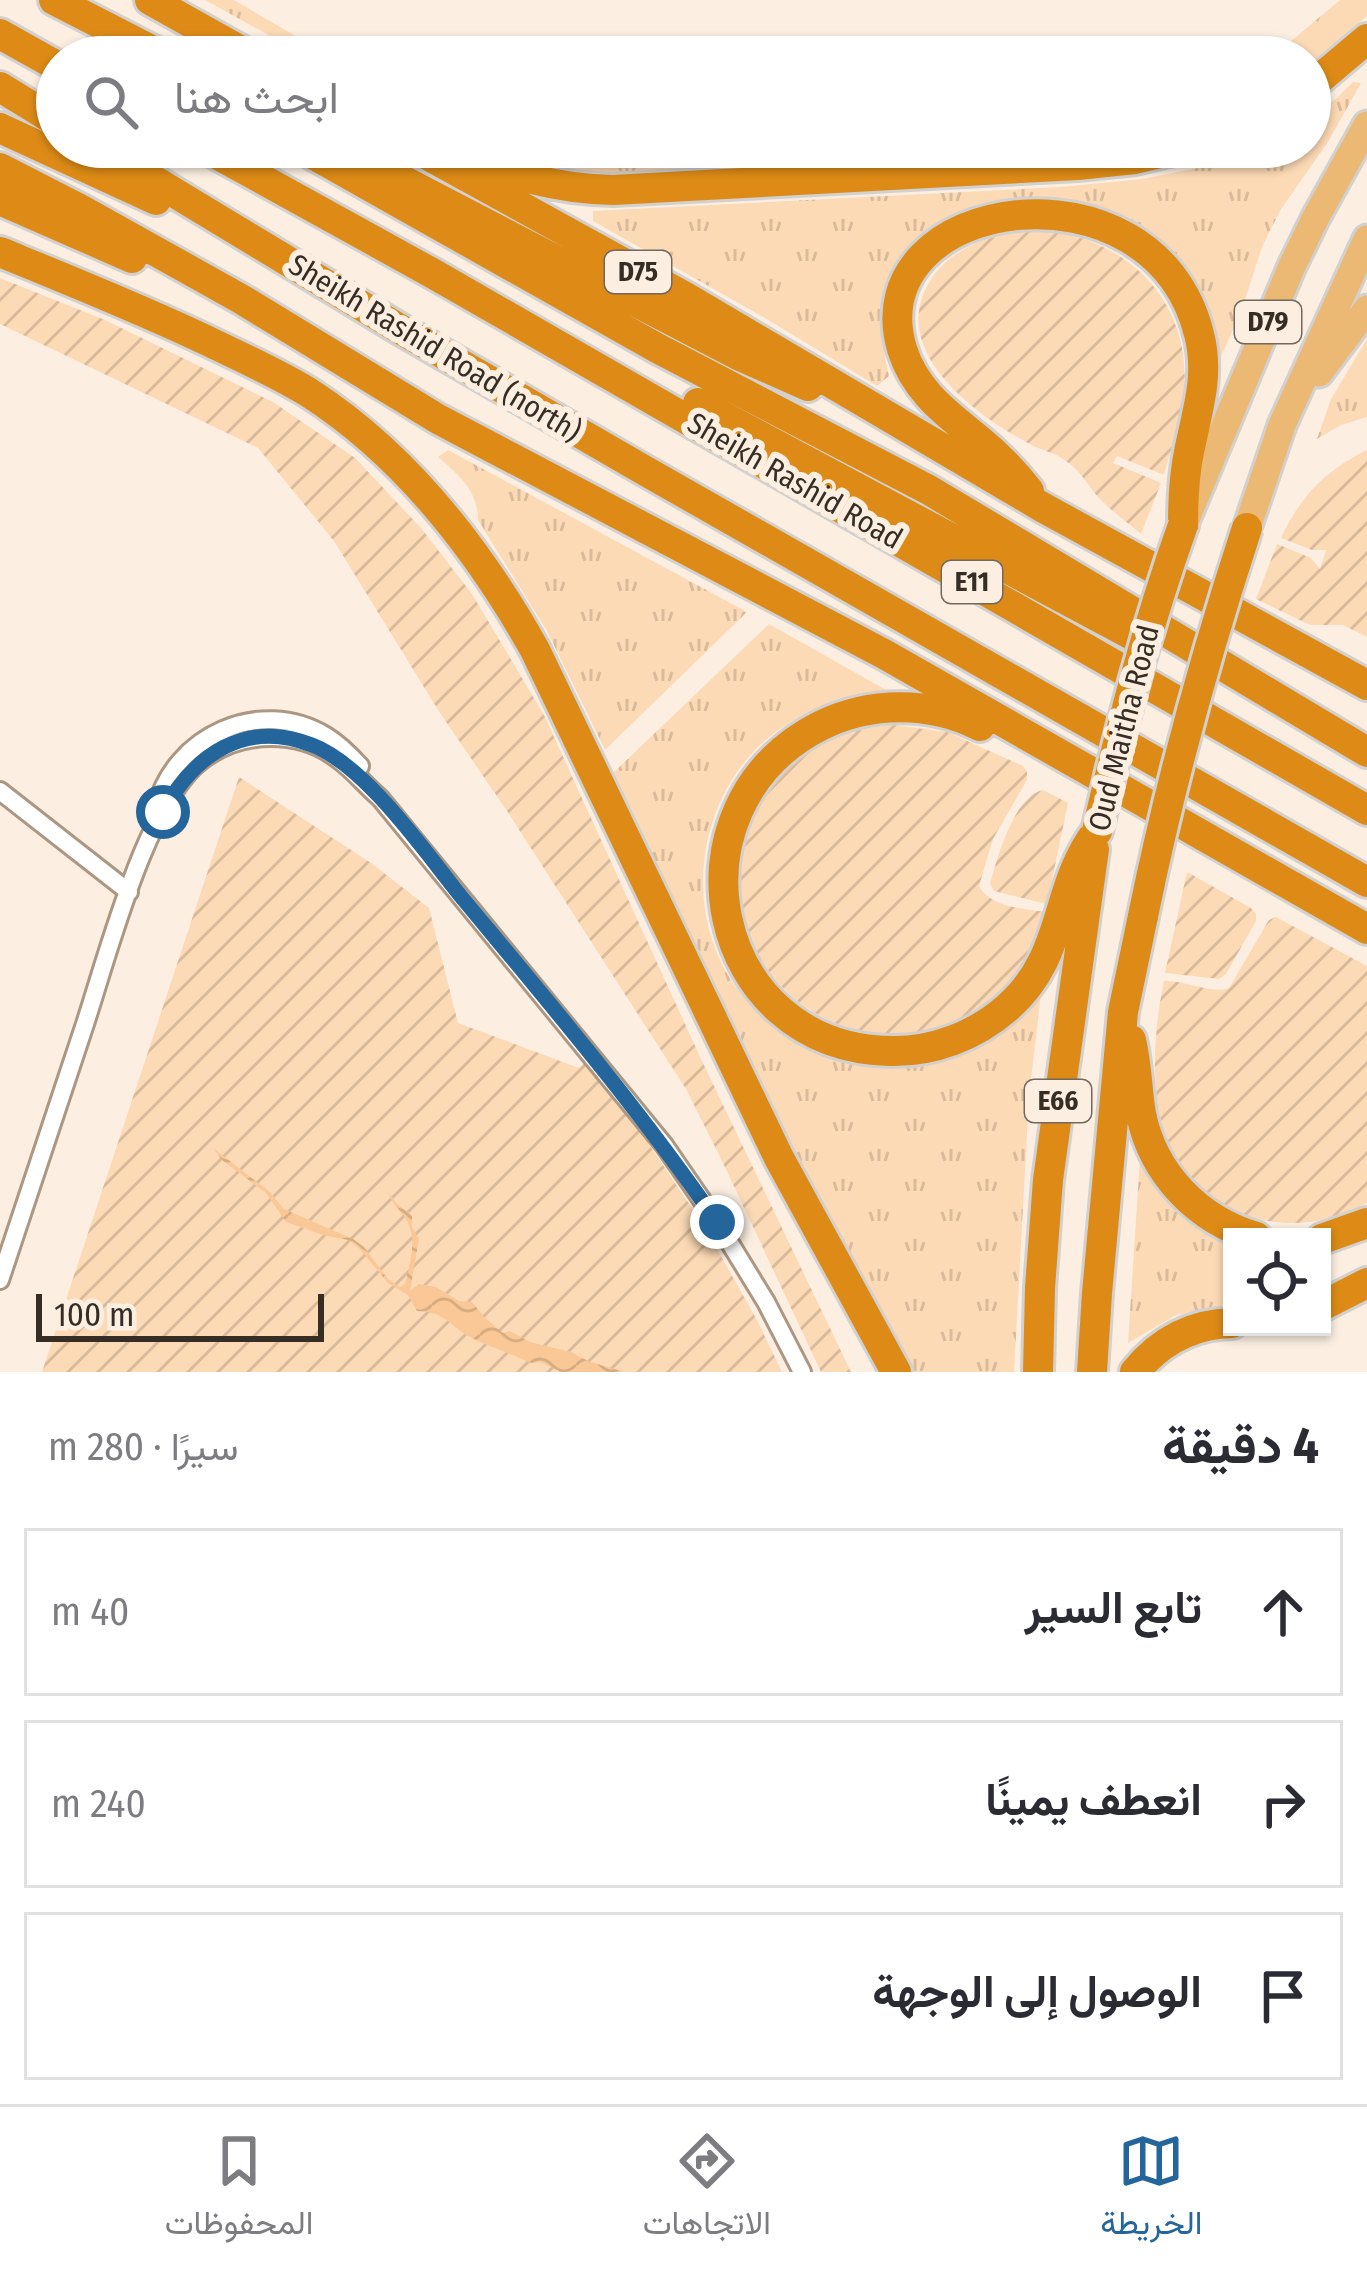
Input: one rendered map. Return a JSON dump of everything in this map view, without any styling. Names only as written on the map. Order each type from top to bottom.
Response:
[{"type":"highway","points":[[55,0],[124,36]]},
{"type":"highway","points":[[150,0],[214,36]]},
{"type":"highway","points":[[0,34],[36,54]]},
{"type":"highway","points":[[1331,69],[1367,39]]},
{"type":"highway","points":[[0,87],[36,109]]},
{"type":"highway","points":[[0,128],[36,145]]},
{"type":"highway","points":[[0,167],[224,289],[457,429],[884,654],[1367,929]]},
{"type":"highway","points":[[84,168],[230,226]]},
{"type":"highway","name":"E11","points":[[134,168],[230,226]]},
{"type":"highway","name":"Sheikh Rashid Road","points":[[241,168],[1367,810]]},
{"type":"highway","points":[[337,168],[657,348],[929,490],[1367,753]]},
{"type":"highway","points":[[380,168],[752,363],[860,401]]},
{"type":"highway","name":"D75","points":[[451,168],[687,298],[1042,507],[1367,686]]},
{"type":"highway","points":[[495,168],[542,183],[613,190],[1022,168]]},
{"type":"highway","points":[[0,200],[164,274],[391,391]]},
{"type":"highway","points":[[1042,507],[1001,460],[928,397],[904,356],[898,330],[909,279],[935,247],[983,221],[1040,213],[1098,224],[1132,242],[1162,267],[1193,315],[1204,382],[1185,477],[1183,525]]},
{"type":"highway","name":"Sheikh Rashid Road (north)","points":[[230,226],[622,458],[1367,882]]},
{"type":"highway","points":[[0,237],[88,278],[139,309]]},
{"type":"highway","points":[[0,252],[139,309],[308,393],[405,472],[462,536],[535,650],[779,1158],[896,1372]]},
{"type":"highway","points":[[575,356],[650,382],[723,416],[1073,601],[1273,715],[1367,753]]},
{"type":"highway","name":"Oud Maitha Road","points":[[1038,1372],[1048,1180],[1097,831],[1141,655],[1183,525]]},
{"type":"highway","name":"Oud Maitha Road","points":[[1092,1372],[1123,1012],[1191,710],[1247,528]]},
{"type":"highway","points":[[1097,831],[1077,861],[1052,947],[1035,977],[993,1019],[940,1045],[901,1052],[861,1049],[806,1028],[774,1004],[749,974],[731,938],[723,900],[723,860],[741,803],[763,771],[791,744],[827,723],[866,711],[906,707],[949,714],[1049,763],[1102,778]]},
{"type":"highway","points":[[1286,882],[1367,946]]},
{"type":"highway","points":[[1123,1012],[1136,1061],[1144,1126],[1166,1174],[1195,1206],[1234,1228]]},
{"type":"highway","points":[[1331,1236],[1367,1223]]},
{"type":"highway","points":[[1331,1301],[1367,1283]]},
{"type":"highway","points":[[1136,1372],[1176,1336],[1223,1324]]},
{"type":"main road","name":"Oud Maitha Road","points":[[1183,525],[1292,266],[1367,125]]},
{"type":"main road","name":"Oud Maitha Road","points":[[1247,528],[1282,425],[1367,239]]},
{"type":"main road","points":[[1282,425],[1367,309]]},
{"type":"street","points":[[0,1280],[155,824],[161,790],[174,766],[216,731],[270,720],[323,734],[362,768],[380,798],[664,1145],[766,1302],[802,1372]]},
{"type":"street","points":[[0,791],[129,892]]},
{"type":"green space","points":[[205,0],[234,0],[296,36],[270,36]]},
{"type":"green space","points":[[1340,0],[1367,0],[1367,16],[1331,48],[1331,36],[1297,36]]},
{"type":"green space","points":[[1353,82],[1361,83],[1331,137],[1331,102]]},
{"type":"green space","points":[[538,168],[731,168],[592,175]]},
{"type":"green space","points":[[1198,168],[1310,168],[1262,247],[1219,361],[1208,305],[1183,267],[1136,224],[1091,206],[1043,200],[1001,204],[953,216],[924,232],[891,280],[883,318],[889,376],[877,386],[593,221],[593,211],[1142,179]]},
{"type":"green space","points":[[1052,231],[1082,238],[1132,265],[1168,307],[1178,333],[1184,393],[1164,475],[1117,456],[1113,463],[1161,483],[1141,534],[1104,503],[1069,463],[982,414],[940,374],[926,351],[919,326],[921,300],[946,262],[988,239]]},
{"type":"green space","points":[[0,278],[105,320],[273,402],[355,458],[421,528],[472,594],[544,715],[851,1372],[821,1372],[686,1089],[440,713],[334,541],[258,448],[0,324]]},
{"type":"green space","points":[[1367,339],[1367,417],[1317,439],[1331,399]]},
{"type":"green space","points":[[448,450],[747,612],[605,750],[547,631],[478,520],[471,492],[438,457]]},
{"type":"green space","points":[[1367,450],[1367,637],[1343,625],[1310,625],[1256,599],[1277,544],[1311,558],[1320,569],[1326,550],[1312,550],[1281,538],[1316,486]]},
{"type":"green space","points":[[769,624],[895,695],[861,698],[811,712],[767,739],[742,765],[723,795],[704,863],[710,933],[723,966],[743,996],[770,1023],[813,1049],[858,1062],[903,1063],[971,1046],[1010,1023],[1041,994],[1029,1097],[1014,1372],[915,1372],[789,1140],[613,773]]},
{"type":"green space","points":[[894,725],[947,732],[1023,766],[1027,780],[993,839],[979,886],[999,903],[1046,912],[1024,962],[998,994],[949,1025],[909,1034],[869,1033],[831,1021],[797,1001],[769,972],[750,936],[740,893],[747,831],[777,781],[804,755],[836,737]]},
{"type":"green space","points":[[239,777],[371,863],[429,908],[458,1023],[579,1068],[587,1060],[704,1226],[782,1372],[42,1372]]},
{"type":"green space","points":[[1043,790],[1068,803],[1047,904],[994,891],[990,884],[1015,816]]},
{"type":"green space","points":[[1187,872],[1256,914],[1226,974],[1219,979],[1165,973]]},
{"type":"green space","points":[[1276,917],[1367,966],[1367,1203],[1310,1222],[1251,1217],[1200,1189],[1180,1166],[1166,1138],[1157,1100],[1156,1039],[1164,981],[1229,988],[1269,920]]},
{"type":"green space","points":[[1140,1158],[1178,1210],[1223,1240],[1223,1305],[1176,1315],[1128,1343]]},
{"type":"water","points":[[213,1148],[270,1192],[284,1209],[364,1247],[400,1287],[409,1267],[411,1232],[388,1192],[412,1215],[419,1239],[410,1291],[419,1284],[436,1287],[459,1301],[472,1302],[503,1333],[510,1331],[530,1342],[625,1372],[561,1372],[476,1340],[440,1316],[417,1311],[408,1295],[388,1283],[359,1248],[348,1240],[286,1222],[266,1193]]},
{"type":"route","points":[[163,812],[183,778],[201,760],[244,740],[293,739],[337,758],[380,798],[551,1005],[664,1145],[717,1222]]}]
